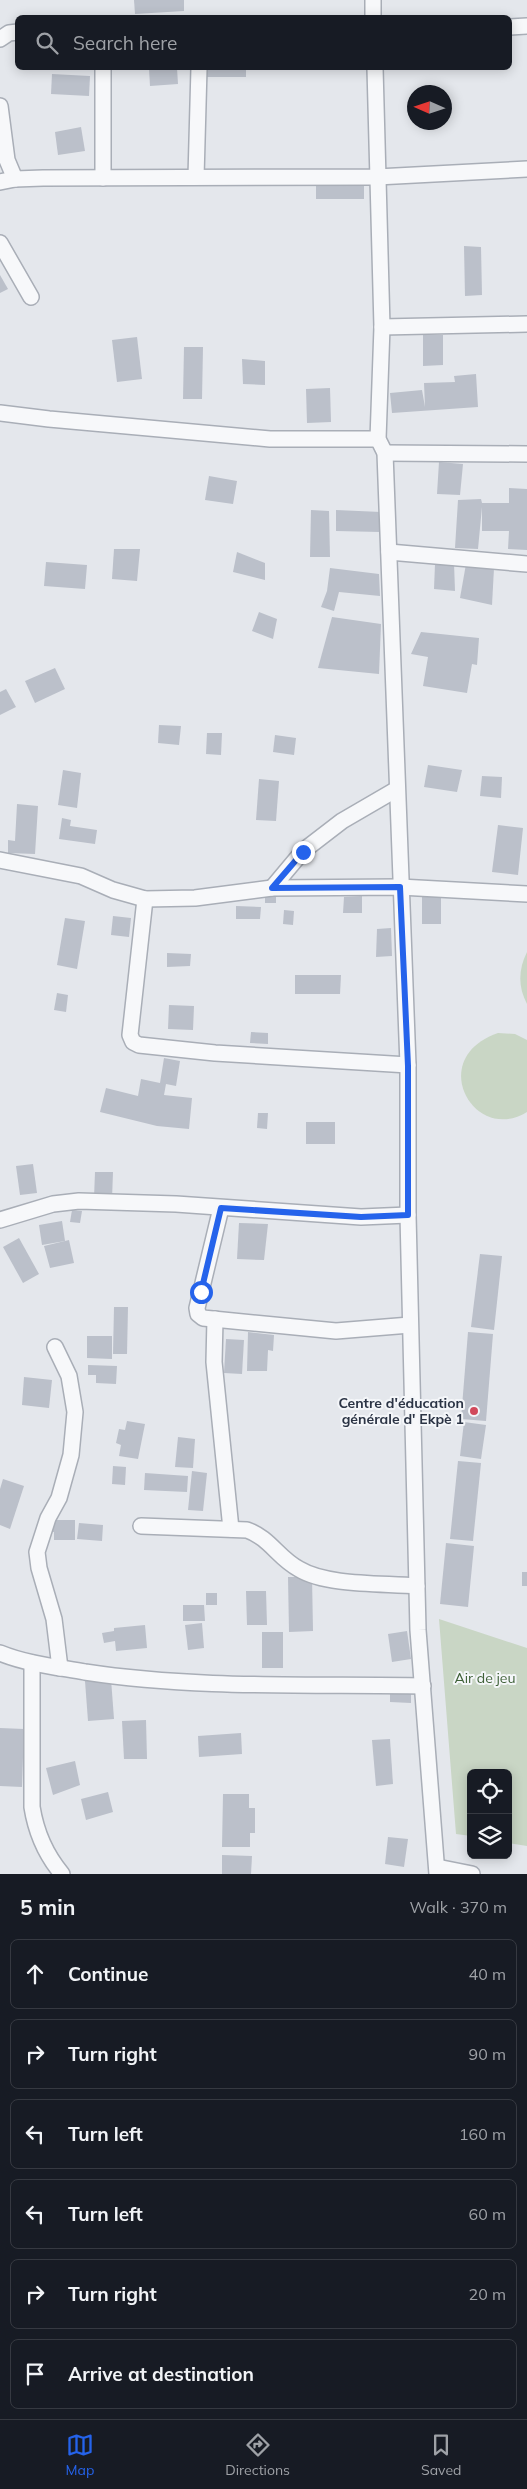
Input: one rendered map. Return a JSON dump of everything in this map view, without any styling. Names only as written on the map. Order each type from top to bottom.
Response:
[{"type":"street","points":[[373,0],[373,15]]},
{"type":"street","points":[[512,28],[527,26]]},
{"type":"street","points":[[0,39],[9,33],[15,32]]},
{"type":"street","points":[[103,70],[103,178]]},
{"type":"street","points":[[196,177],[199,70]]},
{"type":"street","points":[[375,70],[382,327],[382,446],[389,552],[408,1066],[408,1215],[418,1630],[437,1870],[472,1874]]},
{"type":"street","points":[[0,106],[7,160],[15,178]]},
{"type":"street","points":[[0,182],[15,178],[377,176],[527,169]]},
{"type":"street","points":[[0,243],[31,297]]},
{"type":"street","points":[[382,327],[527,324]]},
{"type":"street","points":[[0,413],[270,439],[527,454]]},
{"type":"street","points":[[389,552],[527,564]]},
{"type":"street","points":[[272,888],[303,852],[342,821],[397,789]]},
{"type":"street","points":[[0,860],[81,876],[113,890],[145,899],[195,898],[272,888],[400,887],[527,894]]},
{"type":"street","points":[[145,899],[130,1035],[132,1042],[139,1045],[215,1053],[408,1066]]},
{"type":"street","points":[[0,1220],[53,1204],[79,1202],[221,1208],[361,1217],[408,1215]]},
{"type":"street","points":[[221,1208],[197,1308],[198,1314],[203,1318],[336,1331],[410,1324]]},
{"type":"street","points":[[215,1319],[214,1362],[231,1529]]},
{"type":"street","points":[[55,1348],[69,1376],[75,1412],[71,1455],[59,1498],[48,1518],[38,1552],[39,1568],[54,1619],[60,1668]]},
{"type":"street","points":[[141,1526],[231,1529],[260,1534],[296,1568],[311,1576],[330,1580],[417,1586]]},
{"type":"street","points":[[0,1653],[32,1663],[127,1678],[195,1683],[423,1686]]},
{"type":"street","points":[[32,1663],[32,1807],[34,1823],[52,1861],[62,1874]]},
{"type":"green space","points":[[527,952],[527,1004],[520,978]]},
{"type":"green space","points":[[498,1033],[515,1034],[527,1040],[527,1112],[508,1119],[490,1117],[475,1108],[465,1094],[461,1078],[464,1061],[476,1045]]},
{"type":"green space","name":"Air de jeu","points":[[439,1619],[527,1648],[527,1846],[512,1844],[512,1769],[467,1769],[467,1835],[456,1834]]},
{"type":"building","points":[[134,0],[184,0],[184,11],[135,14]]},
{"type":"building","points":[[149,70],[177,70],[178,84],[150,86]]},
{"type":"building","points":[[206,70],[246,70],[246,77],[206,77]]},
{"type":"building","points":[[52,74],[90,76],[89,96],[51,94]]},
{"type":"building","points":[[81,127],[85,151],[58,155],[55,132]]},
{"type":"building","points":[[316,181],[364,181],[364,199],[316,199]]},
{"type":"building","points":[[464,246],[481,247],[482,295],[465,296]]},
{"type":"building","points":[[0,275],[8,289],[0,293]]},
{"type":"building","points":[[423,335],[443,335],[443,365],[423,366]]},
{"type":"building","points":[[137,337],[142,379],[117,382],[112,340]]},
{"type":"building","points":[[184,347],[203,347],[202,399],[183,399]]},
{"type":"building","points":[[242,359],[265,361],[265,385],[243,384]]},
{"type":"building","points":[[476,374],[478,407],[392,413],[390,393],[422,390],[425,407],[424,383],[455,382],[454,376]]},
{"type":"building","points":[[330,388],[331,422],[307,423],[306,389]]},
{"type":"building","points":[[439,462],[463,464],[460,495],[437,494]]},
{"type":"building","points":[[209,476],[237,481],[233,504],[205,500]]},
{"type":"building","points":[[509,488],[527,489],[527,550],[508,549],[509,531],[482,531],[482,507],[478,549],[455,548],[458,500],[481,499],[482,503],[509,503]]},
{"type":"building","points":[[311,510],[329,511],[330,557],[310,557]]},
{"type":"building","points":[[336,510],[381,512],[380,532],[336,531]]},
{"type":"building","points":[[114,549],[140,549],[137,581],[112,579]]},
{"type":"building","points":[[237,552],[265,563],[265,580],[233,572]]},
{"type":"building","points":[[46,562],[87,565],[85,589],[44,586]]},
{"type":"building","points":[[454,563],[455,591],[434,589],[435,564]]},
{"type":"building","points":[[466,564],[494,568],[492,605],[460,598]]},
{"type":"building","points":[[330,568],[379,574],[380,596],[339,592],[334,611],[321,607],[327,591]]},
{"type":"building","points":[[259,612],[277,619],[273,639],[252,631]]},
{"type":"building","points":[[332,617],[381,624],[379,674],[318,668]]},
{"type":"building","points":[[421,632],[479,638],[477,665],[472,664],[467,693],[423,686],[428,657],[411,654]]},
{"type":"building","points":[[55,668],[65,689],[35,703],[25,681]]},
{"type":"building","points":[[6,689],[16,707],[0,715],[0,692]]},
{"type":"building","points":[[159,725],[181,726],[179,745],[158,743]]},
{"type":"building","points":[[207,733],[222,733],[221,755],[206,754]]},
{"type":"building","points":[[275,735],[296,738],[294,755],[273,752]]},
{"type":"building","points":[[428,765],[462,770],[457,792],[424,787]]},
{"type":"building","points":[[63,770],[81,773],[77,808],[58,805]]},
{"type":"building","points":[[482,776],[502,777],[501,798],[480,796]]},
{"type":"building","points":[[259,779],[279,781],[276,821],[256,820]]},
{"type":"building","points":[[17,804],[38,806],[35,854],[8,853],[8,840],[15,841]]},
{"type":"building","points":[[62,818],[71,820],[70,826],[97,830],[95,844],[59,839]]},
{"type":"building","points":[[498,825],[523,828],[518,875],[492,872]]},
{"type":"building","points":[[422,895],[441,896],[441,924],[422,924]]},
{"type":"building","points":[[265,896],[276,896],[276,903],[265,903]]},
{"type":"building","points":[[362,896],[362,913],[343,913],[344,897]]},
{"type":"building","points":[[236,906],[261,907],[260,919],[236,919]]},
{"type":"building","points":[[284,910],[294,911],[293,925],[283,924]]},
{"type":"building","points":[[113,916],[131,918],[129,937],[111,935]]},
{"type":"building","points":[[65,918],[85,921],[77,969],[57,965]]},
{"type":"building","points":[[391,928],[392,956],[376,957],[377,929]]},
{"type":"building","points":[[167,953],[191,954],[190,966],[167,967]]},
{"type":"building","points":[[295,975],[341,975],[340,994],[295,994]]},
{"type":"building","points":[[57,993],[68,995],[66,1012],[54,1010]]},
{"type":"building","points":[[169,1005],[194,1006],[193,1030],[168,1029]]},
{"type":"building","points":[[251,1032],[268,1033],[268,1044],[250,1043]]},
{"type":"building","points":[[164,1058],[180,1061],[176,1086],[166,1084],[164,1095],[192,1098],[189,1129],[157,1126],[100,1112],[106,1088],[138,1096],[141,1079],[160,1083]]},
{"type":"building","points":[[258,1113],[268,1113],[267,1129],[257,1128]]},
{"type":"building","points":[[306,1122],[335,1122],[335,1144],[306,1144]]},
{"type":"building","points":[[33,1164],[37,1193],[20,1195],[16,1166]]},
{"type":"building","points":[[95,1172],[113,1172],[112,1199],[94,1198]]},
{"type":"building","points":[[72,1210],[82,1211],[80,1223],[70,1222]]},
{"type":"building","points":[[62,1221],[65,1241],[42,1245],[39,1225]]},
{"type":"building","points":[[239,1223],[268,1224],[264,1260],[237,1259]]},
{"type":"building","points":[[19,1238],[39,1274],[23,1283],[3,1247]]},
{"type":"building","points":[[69,1240],[74,1263],[50,1268],[44,1246]]},
{"type":"building","points":[[480,1254],[502,1256],[494,1330],[471,1327]]},
{"type":"building","points":[[114,1307],[128,1307],[127,1354],[113,1354]]},
{"type":"building","points":[[248,1332],[274,1335],[273,1351],[268,1350],[267,1371],[247,1371]]},
{"type":"building","points":[[468,1332],[493,1334],[486,1421],[461,1419]]},
{"type":"building","points":[[87,1336],[112,1336],[112,1359],[87,1358]]},
{"type":"building","points":[[226,1339],[244,1340],[242,1374],[224,1373]]},
{"type":"building","points":[[88,1365],[117,1366],[116,1384],[96,1383],[96,1375],[88,1375]]},
{"type":"building","points":[[24,1377],[52,1380],[49,1408],[22,1405]]},
{"type":"building","points":[[127,1421],[145,1424],[138,1459],[119,1456],[121,1445],[116,1443],[119,1429],[125,1430]]},
{"type":"building","points":[[464,1422],[486,1425],[481,1459],[460,1456]]},
{"type":"building","points":[[178,1437],[195,1439],[193,1468],[175,1467]]},
{"type":"building","points":[[458,1461],[481,1463],[473,1541],[450,1539]]},
{"type":"building","points":[[113,1466],[126,1467],[125,1485],[112,1484]]},
{"type":"building","points":[[192,1471],[207,1473],[203,1511],[188,1510]]},
{"type":"building","points":[[145,1473],[188,1476],[187,1492],[144,1490]]},
{"type":"building","points":[[3,1479],[24,1486],[10,1529],[0,1525],[0,1489]]},
{"type":"building","points":[[49,1520],[75,1520],[75,1540],[54,1540],[54,1532],[48,1532]]},
{"type":"building","points":[[79,1523],[103,1525],[102,1541],[77,1539]]},
{"type":"building","points":[[446,1543],[474,1546],[468,1607],[440,1604]]},
{"type":"building","points":[[522,1572],[527,1572],[527,1586],[522,1586]]},
{"type":"building","points":[[288,1577],[312,1577],[313,1631],[289,1632]]},
{"type":"building","points":[[246,1591],[266,1591],[267,1625],[247,1625]]},
{"type":"building","points":[[206,1593],[217,1593],[217,1605],[206,1605]]},
{"type":"building","points":[[183,1605],[204,1605],[205,1621],[183,1621]]},
{"type":"building","points":[[202,1623],[204,1648],[188,1650],[185,1625]]},
{"type":"building","points":[[145,1625],[147,1648],[116,1651],[115,1641],[104,1643],[102,1633],[114,1631],[114,1628]]},
{"type":"building","points":[[407,1631],[411,1659],[392,1662],[388,1634]]},
{"type":"building","points":[[262,1632],[283,1632],[283,1668],[262,1668]]},
{"type":"building","points":[[111,1679],[114,1719],[88,1721],[85,1681]]},
{"type":"building","points":[[390,1690],[411,1691],[411,1703],[390,1702]]},
{"type":"building","points":[[146,1720],[147,1759],[124,1759],[122,1721]]},
{"type":"building","points":[[0,1728],[24,1729],[22,1787],[0,1786]]},
{"type":"building","points":[[241,1733],[242,1754],[199,1757],[198,1736]]},
{"type":"building","points":[[390,1739],[393,1784],[376,1786],[372,1740]]},
{"type":"building","points":[[75,1761],[80,1785],[53,1795],[46,1768]]},
{"type":"building","points":[[108,1792],[113,1812],[86,1820],[81,1799]]},
{"type":"building","points":[[223,1794],[249,1794],[249,1808],[255,1808],[255,1833],[250,1833],[250,1847],[222,1847]]},
{"type":"building","points":[[388,1837],[408,1839],[404,1867],[385,1864]]},
{"type":"building","points":[[222,1855],[252,1856],[251,1874],[222,1874]]},
{"type":"place","name":"Centre d'éducation générale d' Ekpè 1","points":[[474,1411]]},
{"type":"route","points":[[201,1292],[221,1208],[361,1217],[408,1215],[408,1066],[400,887],[272,888],[303,852]]}]
